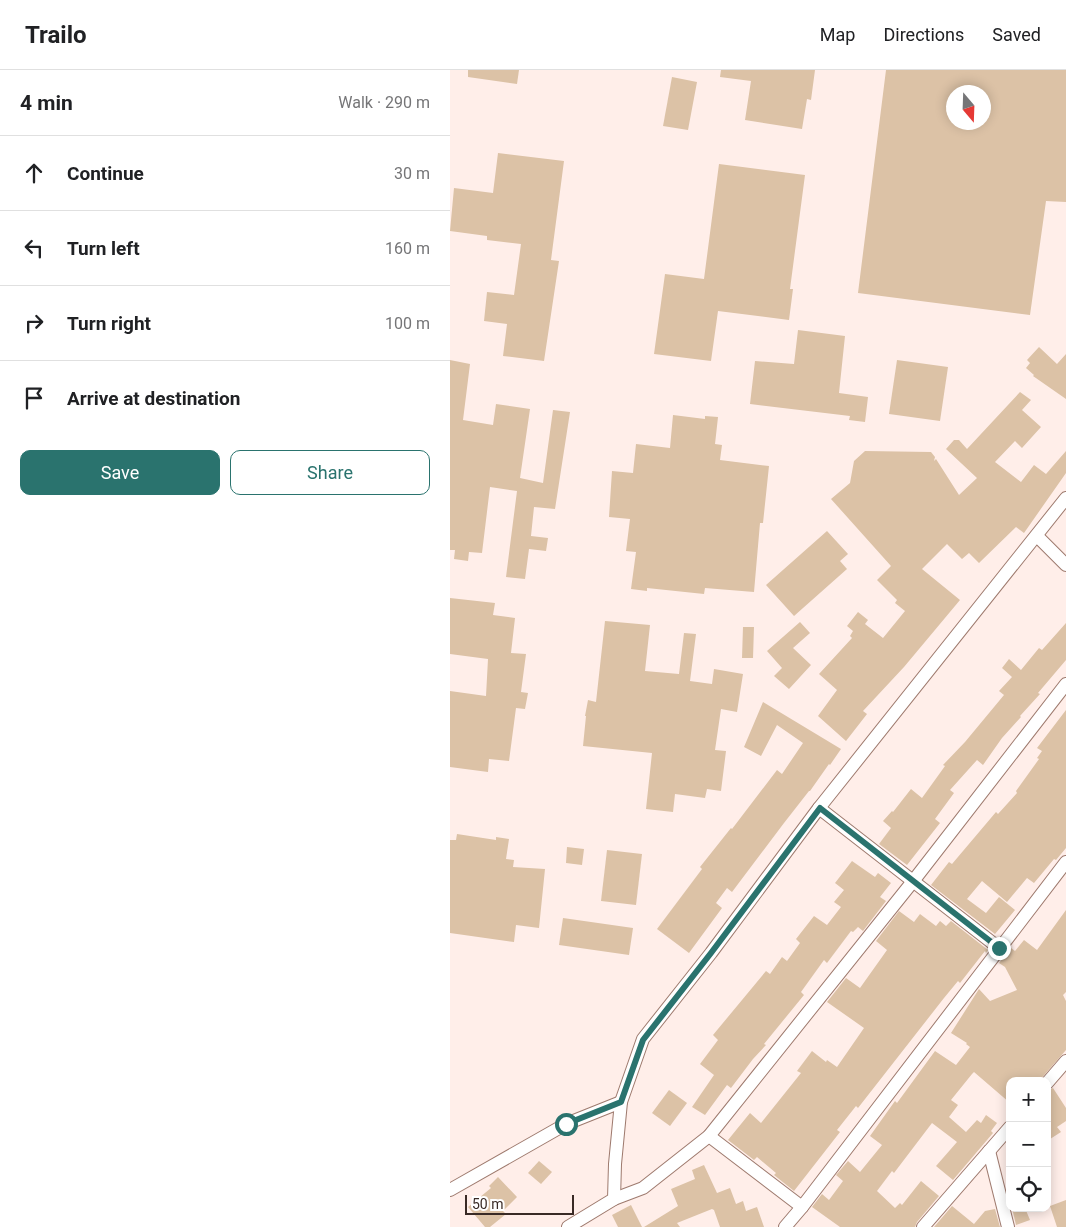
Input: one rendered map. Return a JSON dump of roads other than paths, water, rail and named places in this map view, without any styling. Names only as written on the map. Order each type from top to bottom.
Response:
[{"type":"street","points":[[614,1199],[615,1164],[621,1102],[643,1040],[820,808],[1066,498]]},
{"type":"street","points":[[1037,536],[1066,566]]},
{"type":"street","points":[[568,1227],[614,1199],[643,1188],[709,1136],[914,880],[1066,684]]},
{"type":"street","points":[[820,808],[999,948]]},
{"type":"street","points":[[785,1227],[802,1208],[1066,862]]},
{"type":"street","points":[[1051,1078],[1066,1061]]},
{"type":"street","points":[[450,1190],[566,1124],[621,1102]]},
{"type":"street","points":[[923,1227],[1006,1132]]},
{"type":"street","points":[[709,1136],[802,1208]]},
{"type":"street","points":[[989,1151],[1008,1227]]}]
